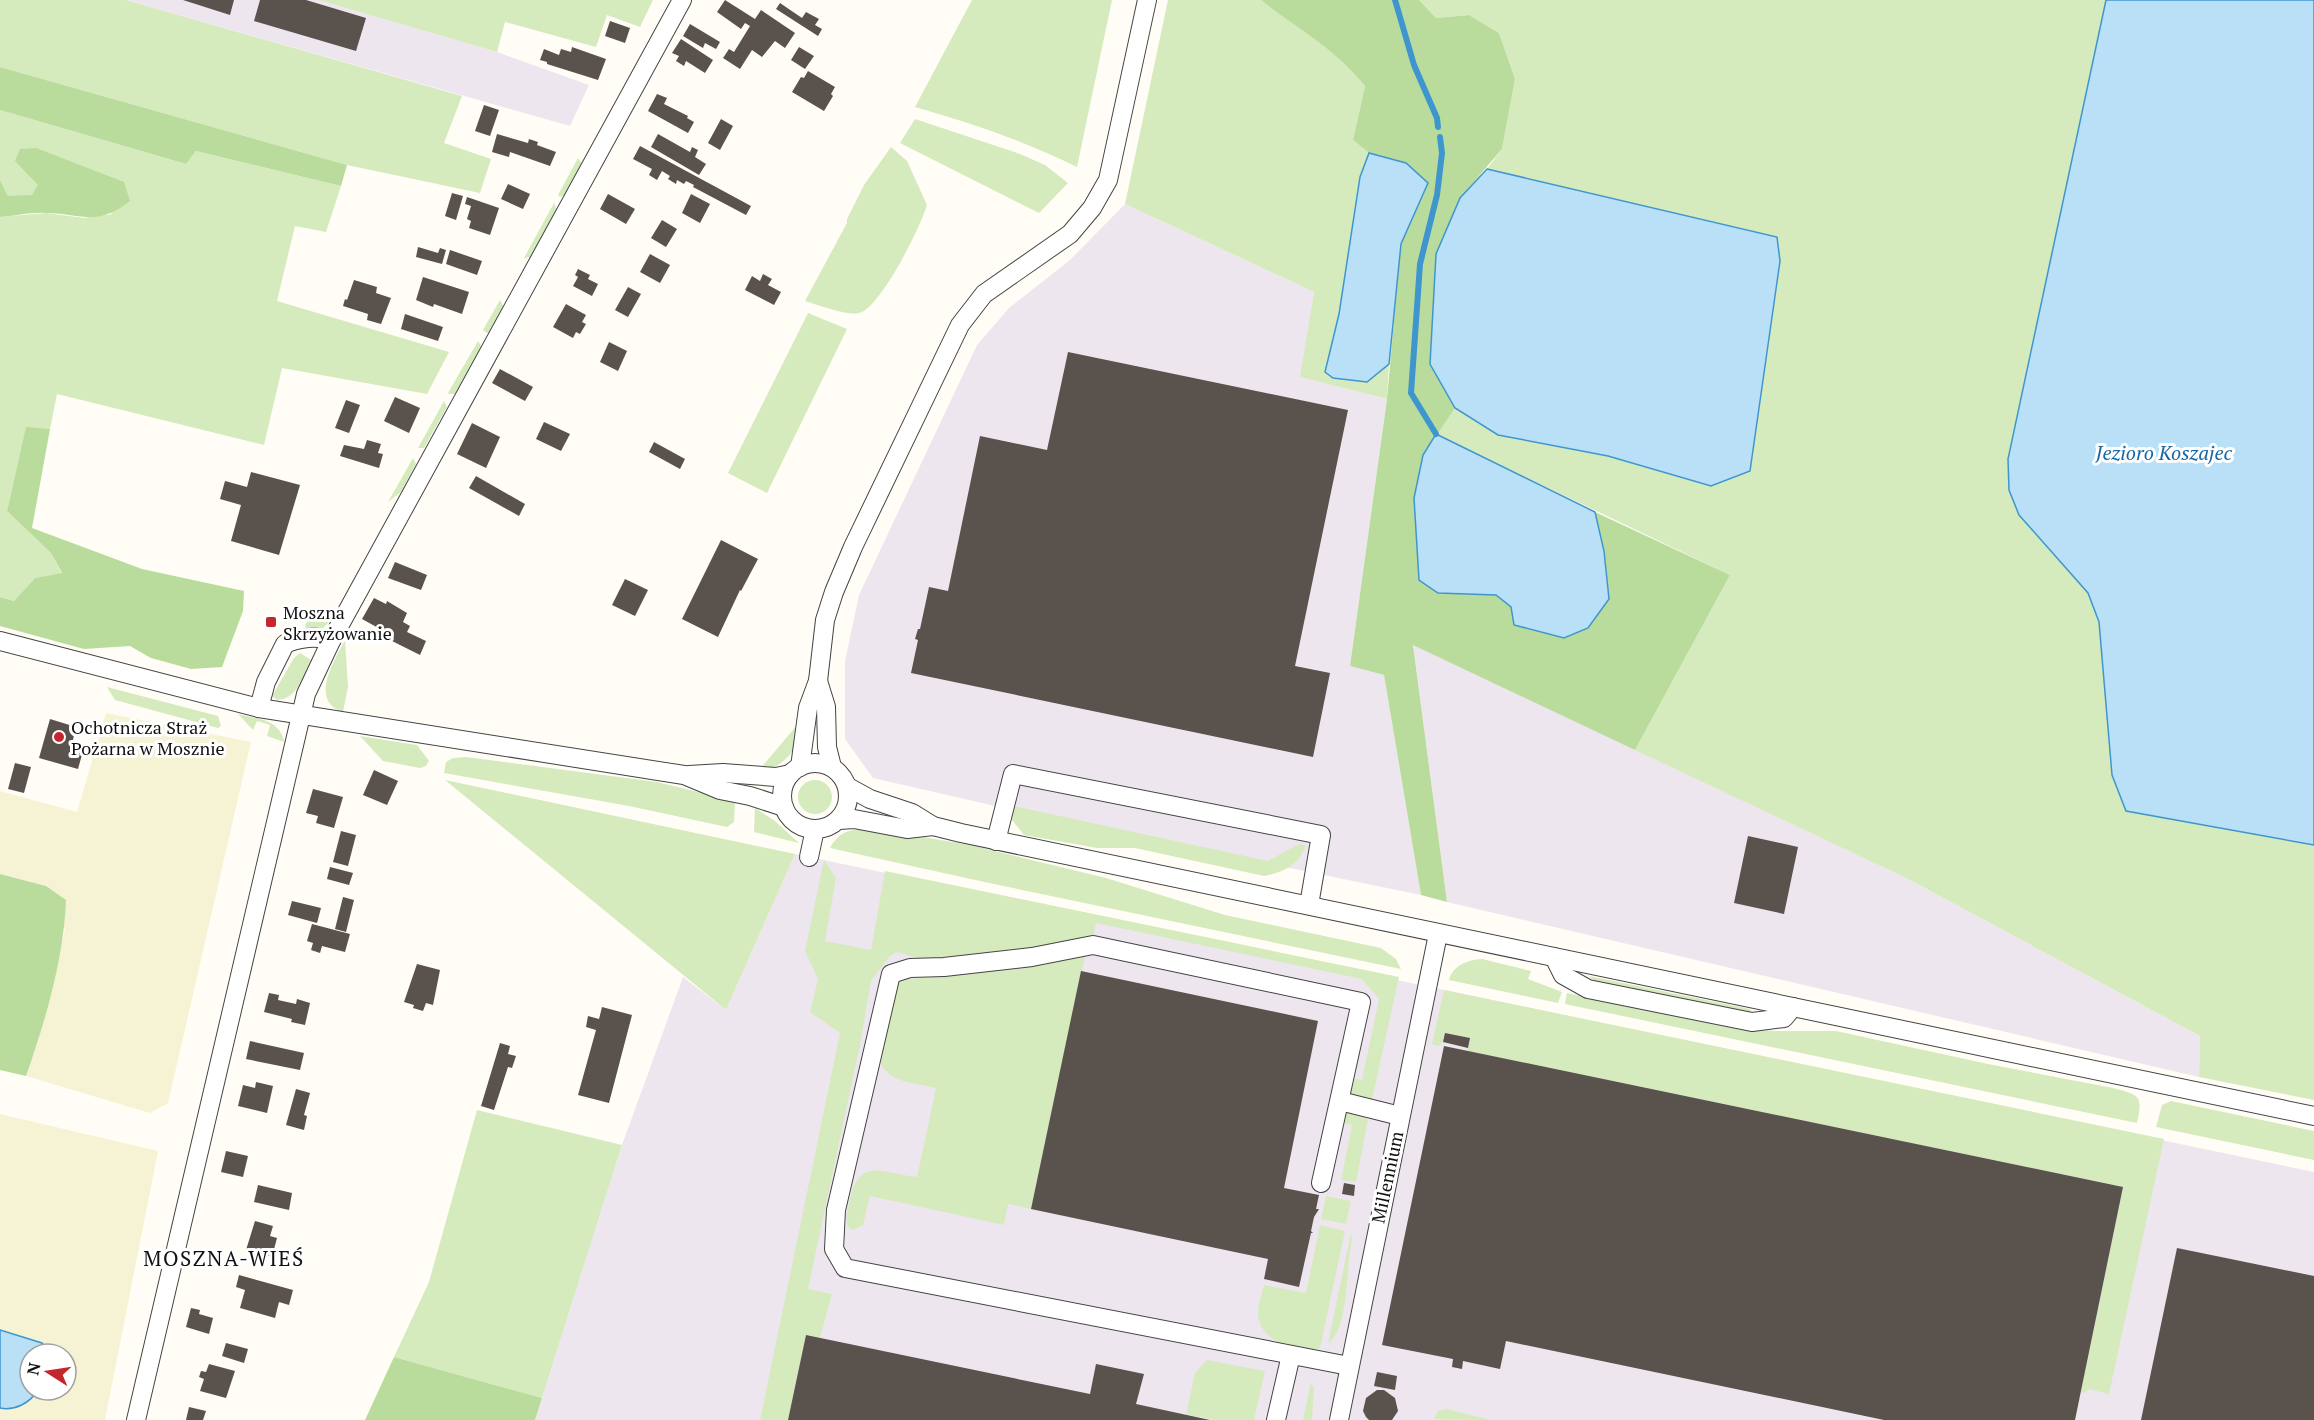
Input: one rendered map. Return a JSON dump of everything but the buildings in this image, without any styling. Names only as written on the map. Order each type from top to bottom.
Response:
[{"type":"street","points":[[136,1420],[300,715],[314,676],[331,641],[682,0]]},
{"type":"street","points":[[848,787],[848,805],[839,820],[828,827],[815,830],[796,823],[784,807],[783,789],[795,770],[808,708],[818,681],[825,620],[834,592],[853,547],[960,324],[984,294],[1070,234],[1092,208],[1108,180],[1147,0]]},
{"type":"street","points":[[259,708],[266,682],[285,644],[318,638],[331,641]]},
{"type":"street","points":[[0,642],[259,708],[684,775],[723,773],[776,777],[812,763],[832,767],[839,772],[848,787],[870,799],[912,813],[933,826],[996,841],[2314,1116]]},
{"type":"street","points":[[818,681],[826,707],[828,747],[832,767]]},
{"type":"street","points":[[996,841],[1013,774],[1321,835],[1309,905]]},
{"type":"street","points":[[684,775],[720,790],[750,796],[784,807]]},
{"type":"street","points":[[839,820],[854,819],[907,829],[933,826]]},
{"type":"street","points":[[809,857],[815,830]]},
{"type":"street","name":"Millennium","points":[[1339,1420],[1438,933]]},
{"type":"street","points":[[1321,1183],[1361,1002],[1093,945],[1032,957],[910,968],[891,974],[836,1210],[834,1249],[845,1268],[1349,1366]]},
{"type":"street","points":[[1340,1101],[1400,1116]]},
{"type":"street","points":[[1276,1420],[1291,1355]]},
{"type":"shaded area","points":[[126,0],[318,0],[497,52],[589,85],[570,126]]},
{"type":"shaded area","points":[[1125,204],[1314,292],[1301,377],[1387,399],[1350,666],[1384,675],[1421,895],[1069,823],[873,778],[845,739],[845,661],[859,595],[977,345],[1009,308],[1070,260]]},
{"type":"shaded area","points":[[1413,644],[1910,880],[2200,1036],[2199,1077],[1447,902]]},
{"type":"shaded area","points":[[106,713],[251,742],[168,1103],[150,1113],[26,1076],[38,1042],[65,930],[46,886],[0,874],[0,791],[77,812]]},
{"type":"shaded area","points":[[795,854],[2314,1172],[2314,1420],[535,1420],[622,1145],[683,977],[726,1010]]},
{"type":"shaded area","points":[[0,1114],[158,1151],[105,1420],[0,1420]]},
{"type":"green space","points":[[0,0],[126,0],[462,96],[444,143],[491,159],[480,193],[347,165],[0,67]]},
{"type":"green space","points":[[318,0],[653,0],[640,27],[607,15],[596,47],[505,22],[497,52]]},
{"type":"green space","points":[[972,0],[1112,0],[1077,167],[998,133],[915,107]]},
{"type":"green space","points":[[1168,0],[1261,0],[1310,33],[1350,68],[1365,86],[1353,140],[1369,153],[1360,177],[1339,314],[1325,372],[1367,382],[1389,364],[1387,399],[1300,377],[1314,292],[1125,204]]},
{"type":"green space","points":[[1261,0],[1419,0],[1436,18],[1469,15],[1499,33],[1515,79],[1502,149],[1460,198],[1430,364],[1455,408],[1423,455],[1414,498],[1438,593],[1497,595],[1511,607],[1514,625],[1565,638],[1588,628],[1604,551],[1595,512],[1730,575],[1635,750],[1413,645],[1447,902],[1421,895],[1384,675],[1350,666],[1387,399],[1401,244],[1428,183],[1406,163],[1369,153],[1353,140],[1365,86],[1329,50]]},
{"type":"green space","points":[[1419,0],[2106,0],[2008,459],[2009,490],[2019,515],[2088,593],[2099,623],[2112,775],[2126,811],[2314,845],[2314,1100],[2199,1077],[2200,1036],[1910,880],[1635,750],[1730,575],[1436,434],[1455,408],[1499,435],[1608,456],[1710,486],[1777,237],[1487,169],[1502,149],[1515,79],[1499,33],[1469,15],[1436,18]]},
{"type":"green space","points":[[0,67],[347,165],[341,186],[196,151],[186,164],[0,110]]},
{"type":"green space","points":[[0,110],[186,164],[196,151],[341,186],[326,232],[295,226],[277,301],[449,352],[427,394],[282,368],[264,445],[57,394],[50,429],[26,428],[7,511],[51,553],[62,574],[35,578],[14,601],[0,597],[0,217],[46,213],[84,218],[113,214],[39,184],[33,196],[8,196],[0,180]]},
{"type":"green space","points":[[915,119],[1020,154],[1045,165],[1068,183],[1039,213],[900,143]]},
{"type":"green space","points":[[891,147],[907,161],[927,205],[899,265],[878,297],[868,308],[859,313],[840,312],[805,301],[847,223],[864,185]]},
{"type":"green space","points":[[36,148],[124,182],[130,201],[108,214],[90,217],[40,213],[0,217],[0,180],[8,196],[32,195],[38,185],[15,161],[20,149]]},
{"type":"green space","points":[[578,158],[582,164],[565,195],[560,197],[558,195]]},
{"type":"green space","points":[[554,203],[557,210],[532,257],[524,258]]},
{"type":"green space","points":[[500,300],[504,307],[490,332],[487,333],[483,330]]},
{"type":"green space","points":[[808,313],[847,329],[767,493],[728,473]]},
{"type":"green space","points":[[478,341],[482,347],[455,394],[448,393]]},
{"type":"green space","points":[[444,401],[447,407],[424,448],[418,448]]},
{"type":"green space","points":[[26,427],[50,429],[32,528],[142,569],[244,591],[243,611],[222,667],[191,669],[151,658],[130,646],[84,649],[0,626],[0,597],[14,601],[35,578],[62,573],[51,553],[7,511]]},
{"type":"green space","points":[[413,458],[416,464],[401,492],[388,502]]},
{"type":"green space","points":[[326,614],[333,618],[322,629],[307,632],[305,625],[310,618]]},
{"type":"green space","points":[[345,640],[348,687],[343,712],[333,707],[327,699],[326,690],[331,669]]},
{"type":"green space","points":[[300,653],[311,660],[302,679],[290,696],[277,700],[272,696],[294,658]]},
{"type":"green space","points":[[107,687],[218,716],[221,726],[218,728],[115,700]]},
{"type":"green space","points":[[238,714],[273,724],[282,734],[284,742],[267,736],[270,725],[257,721],[253,730]]},
{"type":"green space","points":[[798,724],[792,752],[780,764],[760,769]]},
{"type":"green space","points":[[360,736],[417,745],[429,761],[426,766],[420,768],[383,761]]},
{"type":"green space","points":[[466,757],[657,782],[735,801],[734,822],[727,827],[629,806],[444,773],[446,762],[453,758]]},
{"type":"green space","points":[[445,780],[795,854],[726,1010]]},
{"type":"green space","points":[[815,780],[827,785],[832,797],[827,809],[815,814],[803,809],[798,797],[803,785]]},
{"type":"green space","points":[[1014,806],[1268,861],[1299,844],[1306,845],[1299,858],[1290,867],[1264,876],[1135,848],[1097,848],[1024,835],[1012,820]]},
{"type":"green space","points":[[755,808],[775,821],[799,843],[754,832]]},
{"type":"green space","points":[[870,828],[970,845],[1106,878],[1225,915],[1381,948],[1396,959],[1401,969],[830,848],[846,832]]},
{"type":"green space","points":[[824,860],[836,878],[825,941],[871,950],[885,871],[1399,977],[1372,1100],[1347,1093],[1348,1078],[1362,1080],[1379,999],[1362,979],[1096,923],[1093,938],[1005,952],[928,961],[897,952],[890,956],[871,981],[861,1040],[808,1289],[832,1294],[820,1338],[806,1335],[788,1420],[760,1420],[840,1033],[810,1012],[818,979],[805,951]]},
{"type":"green space","points":[[0,874],[46,886],[66,900],[62,944],[52,990],[26,1076],[0,1070]]},
{"type":"green space","points":[[1085,956],[1031,1209],[1008,1204],[1004,1225],[870,1196],[863,1225],[853,1230],[849,1228],[847,1211],[854,1186],[860,1177],[875,1170],[917,1177],[936,1088],[894,1077],[883,1067],[879,1058],[898,980],[968,974]]},
{"type":"green space","points":[[1482,959],[1531,971],[1528,979],[1562,992],[1558,1003],[1449,980],[1462,964]]},
{"type":"green space","points":[[1589,976],[1750,1009],[1751,1012],[1730,1011],[1594,981]]},
{"type":"green space","points":[[1444,990],[2164,1139],[2109,1394],[2088,1389],[2085,1393],[2081,1392],[2123,1187],[1468,1051],[1469,1038],[1445,1033],[1443,1042],[1439,1046],[1432,1044]]},
{"type":"green space","points":[[1567,993],[1737,1028],[1776,1031],[1836,1031],[2113,1088],[2137,1098],[2140,1107],[2137,1123],[1565,1004]]},
{"type":"green space","points":[[2171,1101],[2314,1131],[2314,1160],[2156,1127],[2162,1105]]},
{"type":"green space","points":[[477,1110],[622,1145],[542,1398],[394,1357],[429,1282]]},
{"type":"green space","points":[[1345,1113],[1368,1120],[1356,1182],[1341,1180],[1352,1125],[1338,1122]]},
{"type":"green space","points":[[1326,1196],[1351,1201],[1346,1224],[1321,1219]]},
{"type":"green space","points":[[1320,1225],[1345,1231],[1320,1348],[1290,1347],[1280,1343],[1264,1331],[1258,1313],[1259,1303],[1264,1285],[1306,1293]]},
{"type":"green space","points":[[1351,1233],[1352,1242],[1342,1317],[1339,1328],[1328,1343]]},
{"type":"green space","points":[[394,1357],[542,1398],[535,1420],[365,1420]]},
{"type":"green space","points":[[1207,1360],[1265,1371],[1254,1420],[1215,1420],[1186,1414],[1195,1373]]},
{"type":"green space","points":[[1311,1382],[1314,1388],[1312,1420],[1303,1420]]},
{"type":"green space","points":[[1446,1409],[1491,1420],[1434,1419],[1438,1411]]},
{"type":"water","name":"Jezioro Koszajec","points":[[2106,0],[2314,0],[2314,845],[2126,811],[2112,775],[2099,622],[2088,593],[2019,515],[2009,490],[2008,459]]},
{"type":"water","points":[[1369,153],[1406,163],[1428,183],[1401,244],[1389,364],[1367,382],[1333,378],[1325,372],[1339,314],[1360,177]]},
{"type":"water","points":[[1487,169],[1777,237],[1780,261],[1750,471],[1711,486],[1608,456],[1498,435],[1455,408],[1430,364],[1436,254],[1460,198]]},
{"type":"water","points":[[1436,434],[1595,512],[1604,551],[1609,599],[1588,628],[1564,638],[1514,625],[1511,607],[1496,595],[1438,593],[1419,580],[1414,498],[1423,455]]},
{"type":"water","points":[[0,1330],[39,1342],[18,1342],[18,1402],[26,1402],[17,1407],[0,1408]]},
{"type":"waterway","points":[[1395,0],[1414,65],[1437,118],[1438,127]]},
{"type":"waterway","points":[[1436,434],[1411,393],[1420,264],[1437,195],[1442,153],[1440,137]]},
{"type":"place","name":"Moszna Skrzyżowanie","points":[[271,622]]},
{"type":"place","name":"Ochotnicza Straż Pożarna w Mosznie","points":[[59,737]]},
{"type":"district","name":"MOSZNA-WIEŚ","points":[[224,1258]]}]
